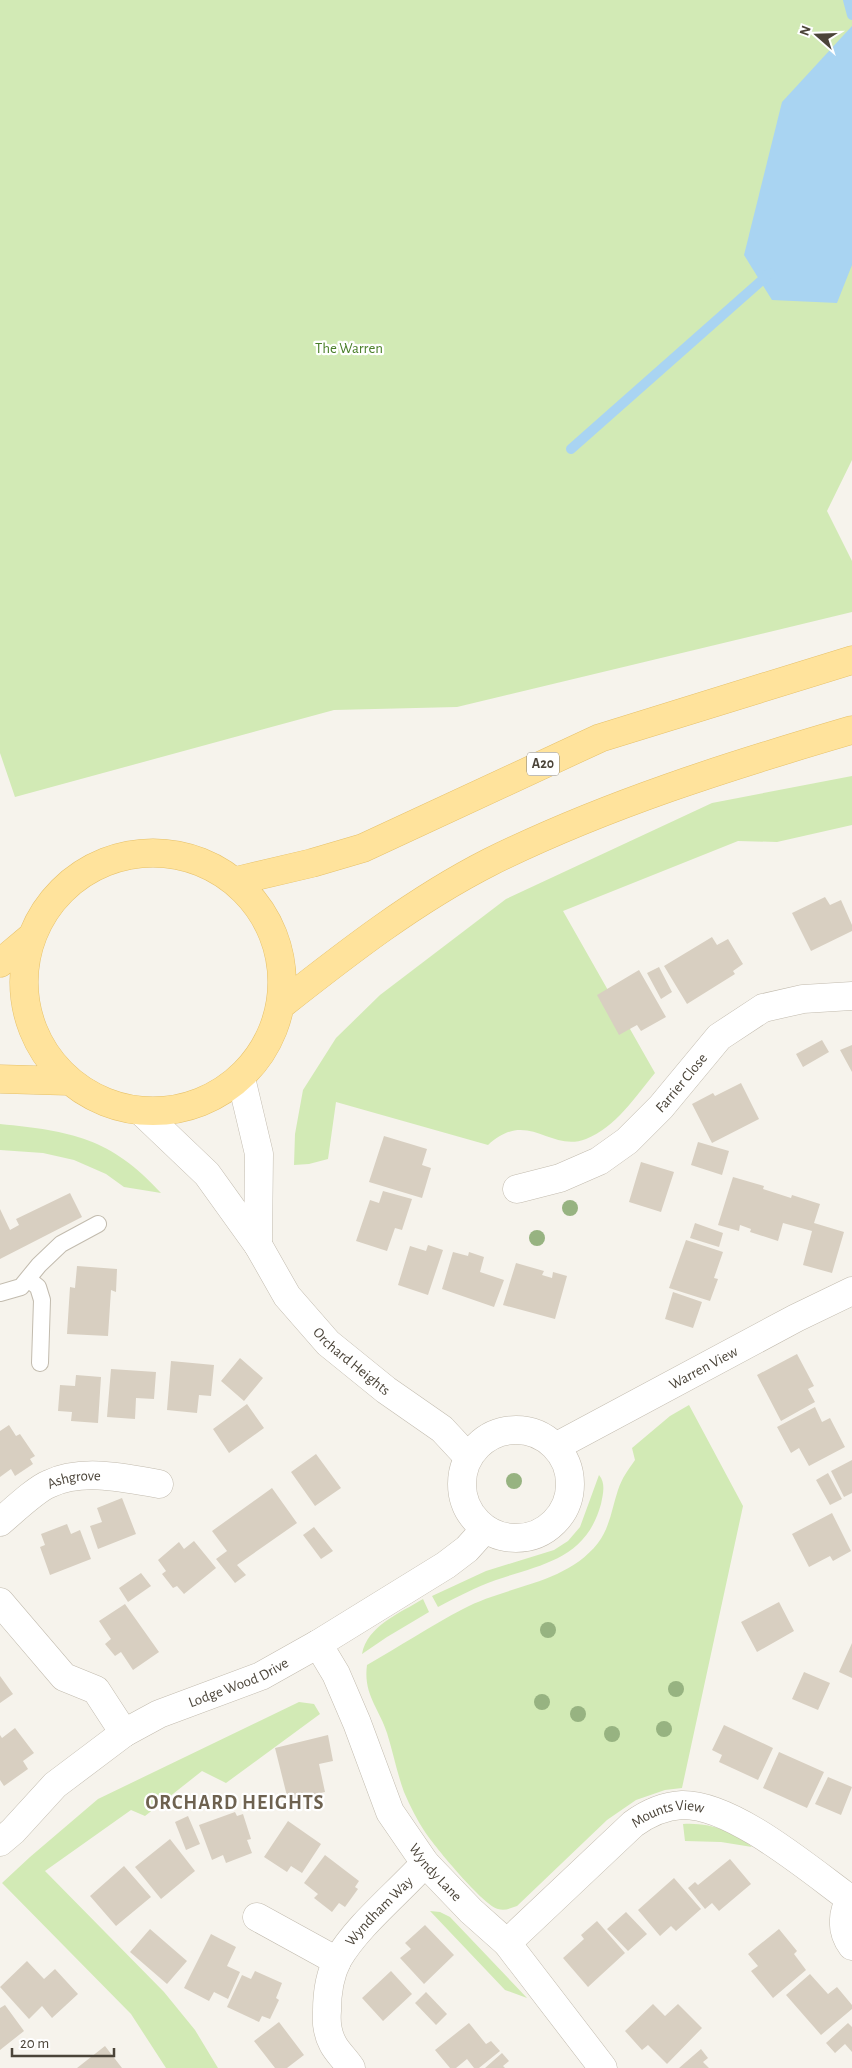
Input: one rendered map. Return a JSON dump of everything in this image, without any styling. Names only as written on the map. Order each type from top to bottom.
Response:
[{"type":"main road","name":"A20","points":[[240,880],[312,863],[363,848],[600,738],[852,660]]},
{"type":"main road","points":[[281,1005],[368,938],[438,892],[489,863],[549,834],[732,765],[852,730]]},
{"type":"main road","points":[[0,963],[30,938],[57,893],[93,865],[154,851],[198,859],[240,880],[269,922],[282,960],[281,1005],[273,1032],[241,1078],[200,1104],[177,1110],[142,1112],[103,1103],[68,1081],[35,1038],[23,993],[30,938]]},
{"type":"main road","points":[[0,1079],[68,1081]]},
{"type":"street","name":"Farrier Close","points":[[517,1189],[560,1178],[600,1161],[627,1141],[661,1107],[719,1036],[763,1008],[803,999],[852,996]]},
{"type":"street","points":[[241,1078],[259,1154],[258,1245]]},
{"type":"street","name":"Orchard Heights","points":[[142,1112],[207,1174],[258,1245],[288,1296],[328,1343],[386,1390],[442,1429],[468,1457]]},
{"type":"street","name":"Warren View","points":[[556,1446],[778,1327],[852,1291]]},
{"type":"street","points":[[510,1429],[535,1432],[556,1446],[569,1470],[568,1502],[550,1527],[531,1537],[506,1538],[485,1529],[471,1516],[462,1494],[462,1475],[468,1457],[487,1437],[510,1429]]},
{"type":"street","name":"Ashgrove","points":[[0,1522],[48,1484],[82,1475],[123,1478],[159,1484]]},
{"type":"street","name":"Lodge Wood Drive","points":[[0,1842],[13,1831],[55,1785],[124,1733],[159,1714],[262,1676],[318,1644],[446,1565],[466,1549],[485,1529]]},
{"type":"street","points":[[0,1602],[64,1677],[96,1690],[124,1733]]},
{"type":"street","name":"Wyndy Lane","points":[[318,1644],[336,1674],[357,1723],[390,1812],[425,1863],[471,1911],[507,1943],[603,2068]]},
{"type":"street","name":"Mounts View","points":[[507,1943],[634,1824],[646,1815],[664,1808],[683,1805],[710,1810],[745,1825],[851,1898],[844,1912],[843,1925],[846,1938],[852,1946]]},
{"type":"street","name":"Wyndham Way","points":[[351,2068],[333,2045],[326,2026],[330,1981],[337,1961],[349,1943],[425,1863]]},
{"type":"street","name":"Wyndham Way","points":[[257,1917],[337,1961]]},
{"type":"lane","points":[[0,1293],[21,1287],[38,1265],[61,1244],[98,1224]]},
{"type":"lane","points":[[28,1279],[38,1287],[42,1300],[40,1363]]},
{"type":"green space","name":"The Warren","points":[[0,0],[852,0],[852,460],[827,511],[852,561],[852,612],[457,707],[334,710],[15,797],[0,753]]},
{"type":"green space","points":[[852,776],[852,825],[777,842],[738,841],[563,911],[655,1073],[616,1119],[597,1134],[573,1142],[561,1141],[538,1133],[515,1130],[502,1135],[488,1145],[336,1102],[328,1159],[309,1164],[294,1165],[295,1134],[303,1090],[336,1038],[380,995],[506,899],[712,803]]},
{"type":"green space","points":[[0,1124],[48,1130],[88,1140],[125,1160],[161,1193],[124,1187],[106,1174],[74,1160],[43,1153],[0,1150]]},
{"type":"green space","points":[[689,1405],[743,1506],[682,1788],[665,1790],[636,1800],[607,1820],[517,1906],[498,1909],[482,1898],[460,1875],[430,1839],[416,1818],[404,1792],[384,1724],[369,1693],[366,1675],[367,1665],[463,1609],[498,1594],[552,1576],[569,1568],[585,1557],[602,1537],[625,1474],[635,1460],[632,1448],[670,1416]]},
{"type":"green space","points":[[599,1475],[603,1485],[601,1504],[594,1522],[585,1537],[574,1548],[560,1557],[467,1592],[438,1607],[432,1596],[486,1571],[554,1550],[568,1541],[580,1527]]},
{"type":"green space","points":[[423,1599],[429,1612],[362,1654],[365,1644],[377,1628]]},
{"type":"green space","points":[[299,1702],[314,1704],[320,1714],[226,1783],[202,1771],[145,1816],[131,1810],[45,1871],[164,1992],[195,2030],[218,2068],[166,2068],[131,2014],[2,1883],[98,1799]]},
{"type":"green space","points":[[683,1824],[711,1826],[729,1832],[752,1847],[721,1842],[685,1841]]},
{"type":"green space","points":[[430,1911],[440,1912],[450,1917],[527,1998],[505,1990]]},
{"type":"water","points":[[852,26],[852,265],[837,303],[772,300],[744,255],[782,102]]},
{"type":"building","points":[[825,897],[830,905],[841,900],[852,925],[852,931],[811,951],[792,913]]},
{"type":"building","points":[[712,937],[717,945],[728,939],[743,964],[733,971],[735,974],[687,1004],[664,966]]},
{"type":"building","points":[[659,967],[672,992],[661,999],[647,973]]},
{"type":"building","points":[[639,970],[666,1017],[641,1031],[637,1025],[619,1035],[597,995]]},
{"type":"building","points":[[822,1040],[829,1052],[803,1067],[796,1054]]},
{"type":"building","points":[[852,1045],[852,1072],[840,1050]]},
{"type":"building","points":[[741,1083],[759,1119],[712,1143],[692,1104],[713,1093],[715,1096]]},
{"type":"building","points":[[384,1136],[427,1149],[422,1165],[431,1168],[422,1198],[369,1182]]},
{"type":"building","points":[[698,1142],[729,1151],[722,1175],[691,1165]]},
{"type":"building","points":[[641,1162],[674,1172],[661,1212],[629,1202]]},
{"type":"building","points":[[733,1177],[764,1186],[763,1189],[791,1198],[792,1195],[820,1204],[814,1223],[844,1232],[832,1273],[803,1265],[812,1231],[783,1223],[778,1241],[750,1232],[751,1229],[740,1225],[739,1231],[718,1225]]},
{"type":"building","points":[[383,1191],[412,1199],[402,1230],[395,1228],[387,1251],[356,1241],[370,1200],[379,1203]]},
{"type":"building","points":[[70,1193],[82,1217],[0,1259],[0,1209],[10,1230],[19,1225],[16,1219]]},
{"type":"building","points":[[695,1223],[723,1233],[719,1247],[690,1238]]},
{"type":"building","points":[[686,1240],[723,1252],[714,1278],[718,1279],[710,1301],[669,1288]]},
{"type":"building","points":[[428,1245],[443,1250],[428,1295],[398,1285],[410,1246],[426,1251]]},
{"type":"building","points":[[453,1252],[468,1256],[469,1252],[484,1257],[480,1272],[504,1280],[494,1307],[442,1289]]},
{"type":"building","points":[[516,1263],[544,1271],[542,1275],[552,1278],[553,1272],[567,1276],[555,1319],[503,1305]]},
{"type":"building","points":[[77,1266],[117,1269],[116,1292],[111,1290],[108,1336],[67,1334],[70,1287],[75,1288]]},
{"type":"building","points":[[673,1292],[702,1302],[693,1328],[665,1319]]},
{"type":"building","points":[[797,1354],[814,1386],[808,1389],[815,1402],[781,1421],[757,1375]]},
{"type":"building","points":[[240,1358],[263,1378],[244,1401],[221,1381]]},
{"type":"building","points":[[171,1361],[214,1365],[211,1396],[199,1395],[197,1413],[167,1410]]},
{"type":"building","points":[[111,1369],[156,1372],[154,1399],[136,1398],[135,1419],[107,1417]]},
{"type":"building","points":[[76,1375],[101,1377],[98,1423],[71,1421],[72,1412],[58,1411],[60,1385],[75,1386]]},
{"type":"building","points":[[247,1404],[264,1428],[229,1453],[213,1429]]},
{"type":"building","points":[[815,1407],[822,1422],[830,1418],[845,1447],[809,1466],[799,1448],[791,1453],[777,1427]]},
{"type":"building","points":[[9,1425],[16,1436],[20,1434],[35,1456],[30,1459],[33,1464],[15,1476],[11,1469],[0,1477],[0,1431]]},
{"type":"building","points":[[316,1454],[341,1488],[315,1506],[291,1472]]},
{"type":"building","points":[[852,1460],[852,1493],[844,1497],[831,1471]]},
{"type":"building","points":[[828,1473],[842,1499],[830,1505],[816,1480]]},
{"type":"building","points":[[272,1488],[297,1523],[237,1565],[246,1575],[235,1583],[216,1559],[227,1551],[212,1531]]},
{"type":"building","points":[[122,1498],[136,1534],[98,1549],[90,1526],[102,1522],[97,1508]]},
{"type":"building","points":[[832,1513],[851,1551],[833,1561],[830,1556],[809,1567],[792,1534]]},
{"type":"building","points":[[67,1524],[71,1534],[80,1530],[91,1559],[50,1575],[40,1547],[45,1545],[41,1534]]},
{"type":"building","points":[[314,1527],[333,1551],[321,1559],[303,1535]]},
{"type":"building","points":[[194,1541],[216,1568],[184,1594],[177,1586],[173,1588],[162,1574],[166,1571],[158,1560],[179,1542],[184,1549]]},
{"type":"building","points":[[141,1573],[151,1586],[128,1602],[119,1588]]},
{"type":"building","points":[[779,1602],[794,1631],[757,1652],[741,1622]]},
{"type":"building","points":[[125,1604],[159,1652],[133,1670],[121,1652],[115,1656],[105,1644],[111,1639],[99,1621]]},
{"type":"building","points":[[852,1643],[852,1678],[839,1672]]},
{"type":"building","points":[[804,1672],[830,1683],[818,1710],[792,1699]]},
{"type":"building","points":[[0,1676],[13,1694],[0,1703]]},
{"type":"building","points":[[724,1725],[773,1748],[758,1780],[719,1762],[722,1755],[712,1750]]},
{"type":"building","points":[[15,1728],[34,1753],[23,1761],[28,1769],[4,1786],[0,1780],[0,1735],[2,1738]]},
{"type":"building","points":[[328,1735],[333,1761],[319,1764],[325,1792],[288,1800],[275,1748]]},
{"type":"building","points":[[779,1752],[824,1772],[807,1808],[763,1788]]},
{"type":"building","points":[[828,1777],[852,1787],[841,1815],[815,1804]]},
{"type":"building","points":[[235,1812],[237,1816],[243,1814],[251,1839],[247,1840],[252,1853],[226,1863],[223,1855],[212,1860],[199,1825]]},
{"type":"building","points":[[188,1816],[200,1844],[186,1850],[175,1822]]},
{"type":"building","points":[[288,1821],[321,1844],[302,1873],[291,1866],[287,1872],[264,1857]]},
{"type":"building","points":[[170,1839],[195,1871],[161,1899],[135,1867]]},
{"type":"building","points":[[325,1855],[359,1881],[355,1887],[358,1889],[345,1907],[339,1903],[332,1912],[314,1898],[318,1894],[304,1883]]},
{"type":"building","points":[[730,1859],[751,1884],[719,1911],[712,1903],[705,1909],[688,1888],[695,1882],[698,1885]]},
{"type":"building","points":[[124,1866],[151,1897],[116,1926],[90,1896]]},
{"type":"building","points":[[674,1878],[701,1909],[676,1931],[671,1926],[660,1936],[638,1910]]},
{"type":"building","points":[[626,1912],[647,1934],[628,1951],[607,1929]]},
{"type":"building","points":[[597,1921],[625,1953],[588,1987],[563,1958],[584,1939],[581,1935]]},
{"type":"building","points":[[425,1925],[454,1955],[424,1984],[400,1958],[411,1949],[405,1943]]},
{"type":"building","points":[[150,1929],[187,1961],[167,1984],[130,1952]]},
{"type":"building","points":[[779,1929],[797,1951],[794,1954],[806,1970],[773,1998],[751,1971],[758,1966],[748,1954]]},
{"type":"building","points":[[211,1934],[236,1947],[227,1966],[240,1972],[228,1999],[214,1992],[209,2001],[184,1988]]},
{"type":"building","points":[[27,1961],[44,1979],[55,1969],[78,1994],[52,2018],[42,2006],[29,2019],[0,1987]]},
{"type":"building","points":[[255,1971],[282,1983],[276,1998],[279,2000],[270,2019],[262,2016],[259,2022],[227,2007],[242,1975],[251,1979]]},
{"type":"building","points":[[391,1971],[412,1994],[383,2021],[362,1998]]},
{"type":"building","points":[[810,1974],[828,1994],[837,1987],[852,2005],[852,2009],[821,2035],[786,1995]]},
{"type":"building","points":[[426,1992],[447,2014],[436,2025],[415,2003]]},
{"type":"building","points":[[653,2004],[665,2016],[678,2004],[702,2028],[667,2064],[648,2045],[642,2050],[625,2031]]},
{"type":"building","points":[[5,2005],[24,2031],[0,2050],[0,2008]]},
{"type":"building","points":[[279,2022],[304,2055],[287,2068],[275,2068],[254,2041]]},
{"type":"building","points":[[469,2023],[486,2044],[491,2041],[500,2051],[479,2068],[474,2068],[467,2059],[456,2068],[450,2068],[435,2050]]},
{"type":"building","points":[[848,2023],[852,2027],[852,2052],[845,2044],[835,2053],[826,2043]]},
{"type":"building","points":[[105,2046],[122,2068],[77,2068]]},
{"type":"building","points":[[701,2049],[708,2058],[703,2062],[709,2068],[679,2068]]},
{"type":"building","points":[[502,2053],[509,2061],[503,2066],[505,2068],[485,2068]]},
{"type":"waterway","points":[[848,0],[852,15]]},
{"type":"waterway","points":[[571,449],[770,273]]},
{"type":"district","name":"ORCHARD HEIGHTS","points":[[235,1803]]}]
